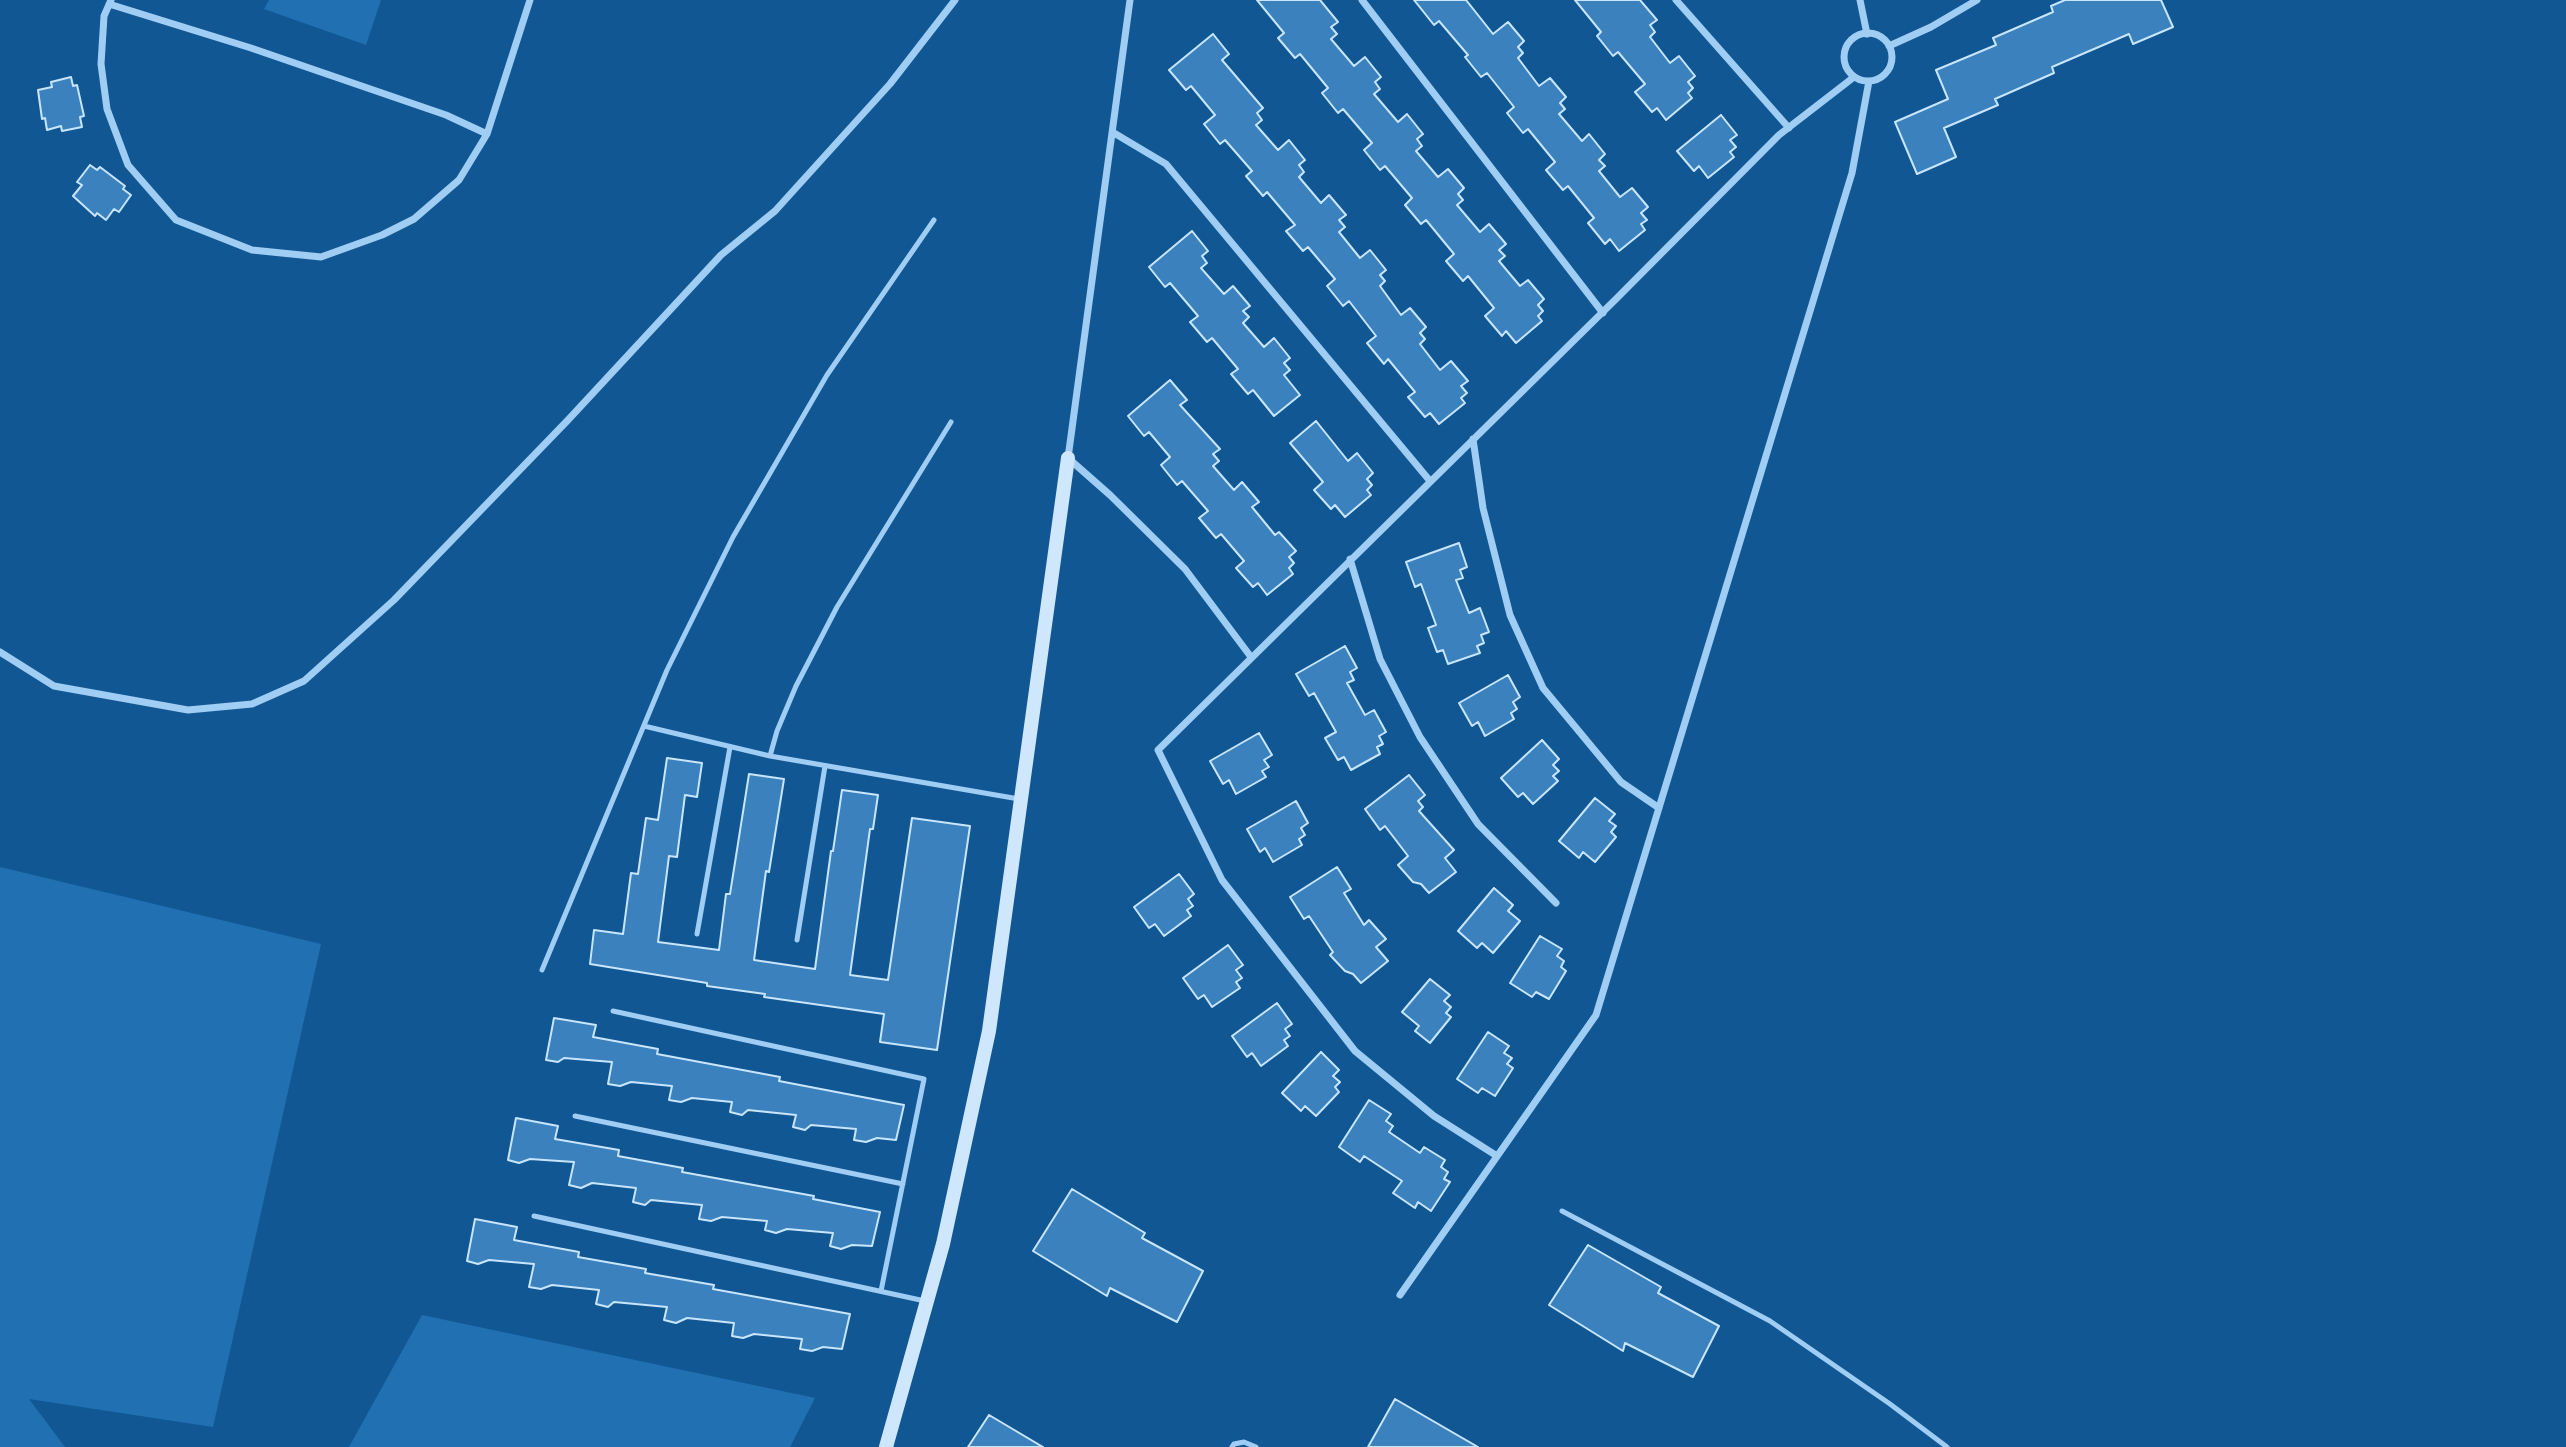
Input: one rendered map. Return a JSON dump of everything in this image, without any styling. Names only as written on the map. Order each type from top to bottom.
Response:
[{"type":"street","points":[[487,134],[446,115],[110,2],[104,16],[101,64],[107,109],[128,165],[176,220],[251,250],[321,257],[414,219],[459,180],[487,134],[530,0]]},
{"type":"street","points":[[0,652],[54,686],[188,710],[251,704],[304,681],[394,600],[568,420],[721,255],[775,211],[890,84],[955,0]]},
{"type":"street","points":[[886,1447],[943,1244],[989,1031],[1114,133],[1130,0]]},
{"type":"street","points":[[1362,0],[1603,313]]},
{"type":"street","points":[[1676,0],[1789,128]]},
{"type":"street","points":[[1860,0],[1867,34]]},
{"type":"street","points":[[1889,46],[1931,27],[1977,0]]},
{"type":"street","points":[[1878,35],[1889,46],[1892,61],[1889,69],[1877,79],[1869,81],[1854,77],[1845,65],[1845,49],[1855,37],[1878,35]]},
{"type":"street","points":[[1497,1156],[1434,1116],[1354,1051],[1222,880],[1158,750],[1789,128],[1854,77]]},
{"type":"street","points":[[1400,1295],[1597,1015],[1852,173],[1869,81]]},
{"type":"street","points":[[1114,133],[1167,164],[1430,481]]},
{"type":"street","points":[[1473,439],[1483,508],[1510,615],[1543,688],[1621,782],[1659,808]]},
{"type":"street","points":[[1068,458],[1185,569],[1251,657]]},
{"type":"street","points":[[1350,559],[1380,659],[1420,737],[1478,824],[1556,903]]},
{"type":"lane","points":[[542,970],[667,670],[733,537],[827,375],[934,220]]},
{"type":"lane","points":[[770,756],[777,731],[796,686],[837,607],[951,422]]},
{"type":"lane","points":[[644,726],[770,756],[1022,800]]},
{"type":"lane","points":[[697,934],[730,747]]},
{"type":"lane","points":[[797,940],[825,766]]},
{"type":"lane","points":[[613,1011],[924,1079],[881,1291]]},
{"type":"lane","points":[[575,1116],[903,1184]]},
{"type":"lane","points":[[1562,1211],[1770,1321],[1947,1447]]},
{"type":"lane","points":[[534,1216],[927,1301]]},
{"type":"lane","points":[[1232,1447],[1244,1442],[1256,1447]]},
{"type":"shaded area","points":[[269,0],[381,0],[366,45],[264,9]]},
{"type":"shaded area","points":[[0,867],[321,944],[213,1427],[29,1399],[65,1447],[0,1447]]},
{"type":"shaded area","points":[[422,1315],[815,1398],[790,1447],[349,1447]]},
{"type":"building","points":[[1257,0],[1320,0],[1338,22],[1331,27],[1337,34],[1331,39],[1354,66],[1365,57],[1381,77],[1375,82],[1380,89],[1374,94],[1398,122],[1407,114],[1423,134],[1417,139],[1422,146],[1416,151],[1438,177],[1448,169],[1464,188],[1458,194],[1463,200],[1457,205],[1480,232],[1489,224],[1506,244],[1499,250],[1505,256],[1499,261],[1520,286],[1528,280],[1544,299],[1538,305],[1543,311],[1538,316],[1542,321],[1516,343],[1506,331],[1502,336],[1485,316],[1494,308],[1468,276],[1463,281],[1446,261],[1454,254],[1426,220],[1421,224],[1405,205],[1412,198],[1385,166],[1380,170],[1364,150],[1372,143],[1343,109],[1338,113],[1322,93],[1328,88],[1300,54],[1295,58],[1278,38],[1284,33]]},
{"type":"building","points":[[1414,0],[1466,0],[1493,34],[1508,22],[1524,41],[1518,47],[1523,53],[1518,58],[1539,86],[1550,78],[1566,97],[1560,103],[1565,109],[1559,114],[1582,141],[1589,134],[1605,154],[1599,160],[1605,166],[1599,171],[1620,197],[1632,188],[1648,207],[1641,213],[1647,220],[1641,224],[1645,230],[1619,251],[1610,239],[1605,244],[1588,223],[1594,218],[1568,186],[1563,190],[1546,170],[1555,162],[1528,129],[1523,133],[1507,113],[1514,107],[1487,73],[1481,77],[1465,57],[1468,55],[1439,21],[1434,25]]},
{"type":"building","points":[[1575,0],[1640,0],[1657,20],[1650,25],[1655,32],[1650,37],[1670,63],[1679,56],[1695,76],[1688,82],[1693,88],[1688,93],[1692,98],[1666,120],[1657,108],[1652,112],[1635,92],[1645,84],[1618,52],[1613,56],[1597,36],[1601,32]]},
{"type":"building","points":[[2065,0],[2161,0],[2173,27],[2133,44],[2129,34],[2052,67],[2054,73],[1995,99],[1998,105],[1944,128],[1956,157],[1917,174],[1895,122],[1948,99],[1936,70],[1996,45],[1993,38],[2053,12],[2051,6]]},
{"type":"building","points":[[1213,34],[1229,54],[1222,60],[1263,108],[1257,113],[1262,120],[1256,125],[1278,150],[1289,140],[1305,160],[1299,165],[1304,172],[1299,177],[1321,203],[1329,195],[1346,215],[1339,220],[1345,227],[1339,232],[1360,258],[1370,250],[1386,270],[1380,275],[1385,281],[1380,286],[1401,315],[1410,308],[1426,327],[1420,333],[1425,339],[1420,344],[1440,370],[1451,361],[1468,381],[1461,386],[1467,393],[1461,398],[1465,403],[1439,424],[1430,413],[1425,417],[1408,397],[1415,392],[1388,359],[1384,364],[1367,343],[1376,336],[1349,301],[1343,306],[1327,286],[1335,279],[1308,247],[1303,251],[1286,231],[1295,225],[1267,192],[1263,196],[1246,176],[1252,171],[1225,140],[1220,144],[1204,124],[1215,115],[1191,86],[1186,90],[1169,70]]},
{"type":"building","points":[[71,77],[73,86],[77,85],[84,116],[80,117],[82,127],[62,131],[61,126],[47,130],[45,118],[42,119],[38,90],[52,87],[51,82]]},
{"type":"building","points":[[1721,115],[1737,135],[1730,140],[1736,147],[1730,152],[1734,157],[1708,178],[1699,166],[1694,171],[1677,151]]},
{"type":"building","points":[[90,165],[97,170],[100,167],[125,186],[123,189],[131,195],[119,212],[114,209],[106,220],[97,213],[95,216],[73,196],[82,185],[77,182]]},
{"type":"building","points":[[1192,231],[1208,251],[1202,256],[1207,263],[1201,268],[1224,294],[1233,286],[1250,306],[1243,311],[1249,317],[1243,323],[1264,347],[1274,338],[1290,358],[1284,363],[1290,370],[1284,375],[1300,395],[1274,416],[1253,390],[1248,394],[1231,374],[1238,369],[1212,338],[1207,342],[1190,322],[1198,316],[1170,283],[1165,287],[1149,267]]},
{"type":"building","points":[[1170,380],[1187,400],[1180,405],[1220,449],[1213,454],[1219,461],[1213,466],[1234,490],[1242,482],[1259,502],[1252,507],[1275,535],[1279,532],[1296,551],[1289,557],[1294,563],[1289,568],[1293,574],[1267,595],[1258,583],[1253,587],[1236,568],[1244,561],[1221,534],[1216,538],[1199,518],[1208,511],[1182,481],[1177,485],[1161,465],[1170,457],[1149,432],[1144,436],[1128,416]]},
{"type":"building","points":[[1316,421],[1348,461],[1357,453],[1373,473],[1367,479],[1372,485],[1367,490],[1371,495],[1345,517],[1335,505],[1331,509],[1314,490],[1323,482],[1290,443]]},
{"type":"building","points":[[1459,543],[1467,567],[1460,570],[1463,578],[1456,580],[1469,613],[1480,608],[1489,632],[1481,635],[1484,643],[1477,646],[1480,653],[1448,664],[1443,650],[1437,652],[1428,628],[1436,625],[1421,584],[1415,587],[1406,562]]},
{"type":"building","points":[[1345,646],[1357,668],[1350,672],[1354,680],[1347,683],[1365,715],[1374,710],[1386,732],[1379,736],[1383,744],[1377,747],[1380,754],[1351,770],[1344,757],[1338,760],[1325,738],[1336,732],[1314,693],[1309,696],[1296,674]]},
{"type":"building","points":[[1508,675],[1520,697],[1513,702],[1517,709],[1511,713],[1514,719],[1485,736],[1478,722],[1472,726],[1459,703]]},
{"type":"building","points":[[1259,733],[1272,755],[1264,760],[1269,767],[1262,771],[1266,777],[1236,794],[1229,780],[1223,784],[1210,761]]},
{"type":"building","points":[[1542,740],[1559,759],[1553,765],[1559,771],[1553,776],[1558,781],[1533,804],[1523,793],[1518,797],[1501,778]]},
{"type":"building","points":[[667,758],[702,763],[697,797],[685,795],[677,857],[669,856],[658,942],[719,950],[726,894],[730,894],[749,774],[784,779],[769,872],[766,871],[754,960],[815,969],[842,790],[878,795],[873,829],[870,829],[850,975],[888,980],[912,818],[970,826],[937,1050],[880,1042],[884,1014],[764,997],[765,994],[590,964],[594,930],[623,934],[631,873],[638,874],[646,818],[658,820]]},
{"type":"building","points":[[1409,775],[1425,795],[1418,801],[1423,807],[1419,811],[1454,850],[1445,858],[1456,872],[1429,893],[1421,884],[1413,882],[1398,865],[1408,856],[1385,826],[1380,830],[1365,809]]},
{"type":"building","points":[[1595,798],[1615,814],[1609,821],[1616,826],[1611,832],[1616,837],[1595,862],[1583,852],[1579,858],[1559,841]]},
{"type":"building","points":[[1296,801],[1308,823],[1301,828],[1305,835],[1299,839],[1302,845],[1273,862],[1265,848],[1260,852],[1247,829]]},
{"type":"building","points":[[1337,867],[1351,889],[1344,893],[1364,925],[1369,920],[1386,939],[1376,947],[1388,961],[1361,983],[1330,955],[1333,952],[1309,916],[1304,919],[1290,897]]},
{"type":"building","points":[[1179,874],[1194,894],[1188,899],[1193,906],[1187,910],[1191,916],[1164,936],[1155,924],[1149,928],[1134,907]]},
{"type":"building","points":[[1494,888],[1513,905],[1508,911],[1520,921],[1493,953],[1482,943],[1477,948],[1458,931]]},
{"type":"building","points":[[1540,936],[1562,949],[1557,956],[1564,961],[1561,967],[1566,971],[1549,999],[1536,992],[1532,997],[1510,983]]},
{"type":"building","points":[[1228,945],[1243,965],[1236,970],[1242,978],[1236,982],[1240,988],[1212,1007],[1204,995],[1198,999],[1183,978]]},
{"type":"building","points":[[1430,979],[1450,995],[1444,1001],[1451,1007],[1446,1013],[1451,1017],[1430,1043],[1415,1031],[1419,1026],[1402,1012]]},
{"type":"building","points":[[1277,1003],[1292,1024],[1285,1029],[1290,1036],[1284,1040],[1288,1046],[1261,1066],[1252,1053],[1247,1057],[1232,1036]]},
{"type":"building","points":[[554,1018],[596,1025],[593,1037],[658,1049],[657,1054],[780,1077],[779,1081],[904,1105],[896,1140],[854,1140],[856,1129],[811,1125],[805,1130],[793,1127],[796,1115],[748,1110],[742,1115],[730,1112],[732,1102],[692,1098],[681,1102],[669,1100],[672,1086],[631,1082],[620,1086],[608,1084],[612,1062],[564,1058],[558,1062],[546,1060]]},
{"type":"building","points":[[1488,1032],[1509,1046],[1504,1053],[1512,1058],[1507,1064],[1513,1068],[1495,1096],[1482,1088],[1478,1093],[1457,1079]]},
{"type":"building","points":[[1321,1052],[1339,1070],[1333,1076],[1340,1082],[1335,1087],[1339,1092],[1316,1116],[1305,1106],[1301,1111],[1282,1093]]},
{"type":"building","points":[[1369,1100],[1391,1114],[1386,1121],[1393,1126],[1389,1132],[1420,1153],[1424,1147],[1445,1160],[1441,1167],[1448,1172],[1444,1179],[1450,1182],[1431,1211],[1418,1202],[1415,1208],[1393,1193],[1402,1181],[1364,1156],[1360,1162],[1339,1147]]},
{"type":"building","points":[[516,1118],[558,1126],[555,1139],[619,1150],[618,1156],[683,1168],[682,1172],[814,1196],[813,1199],[880,1212],[872,1246],[852,1245],[841,1249],[830,1246],[833,1233],[787,1229],[776,1233],[765,1230],[767,1221],[722,1217],[711,1221],[699,1219],[702,1205],[651,1200],[645,1205],[633,1202],[636,1188],[592,1183],[581,1188],[569,1185],[574,1162],[530,1159],[519,1163],[508,1160]]},
{"type":"building","points":[[1072,1189],[1145,1233],[1142,1238],[1203,1271],[1177,1322],[1110,1288],[1107,1296],[1033,1251]]},
{"type":"building","points":[[475,1219],[517,1227],[514,1240],[579,1252],[578,1257],[646,1269],[645,1273],[714,1285],[713,1289],[850,1314],[842,1349],[823,1347],[812,1351],[800,1349],[802,1339],[754,1334],[743,1338],[732,1336],[734,1323],[687,1318],[676,1323],[664,1320],[667,1307],[614,1302],[608,1307],[596,1304],[599,1290],[552,1285],[541,1289],[529,1287],[534,1264],[489,1260],[478,1264],[467,1261]]},
{"type":"building","points":[[1588,1245],[1661,1287],[1658,1293],[1719,1326],[1693,1377],[1625,1343],[1623,1351],[1549,1305]]},
{"type":"building","points":[[1395,1399],[1478,1447],[1368,1447]]},
{"type":"building","points":[[989,1415],[1043,1447],[968,1447]]}]
